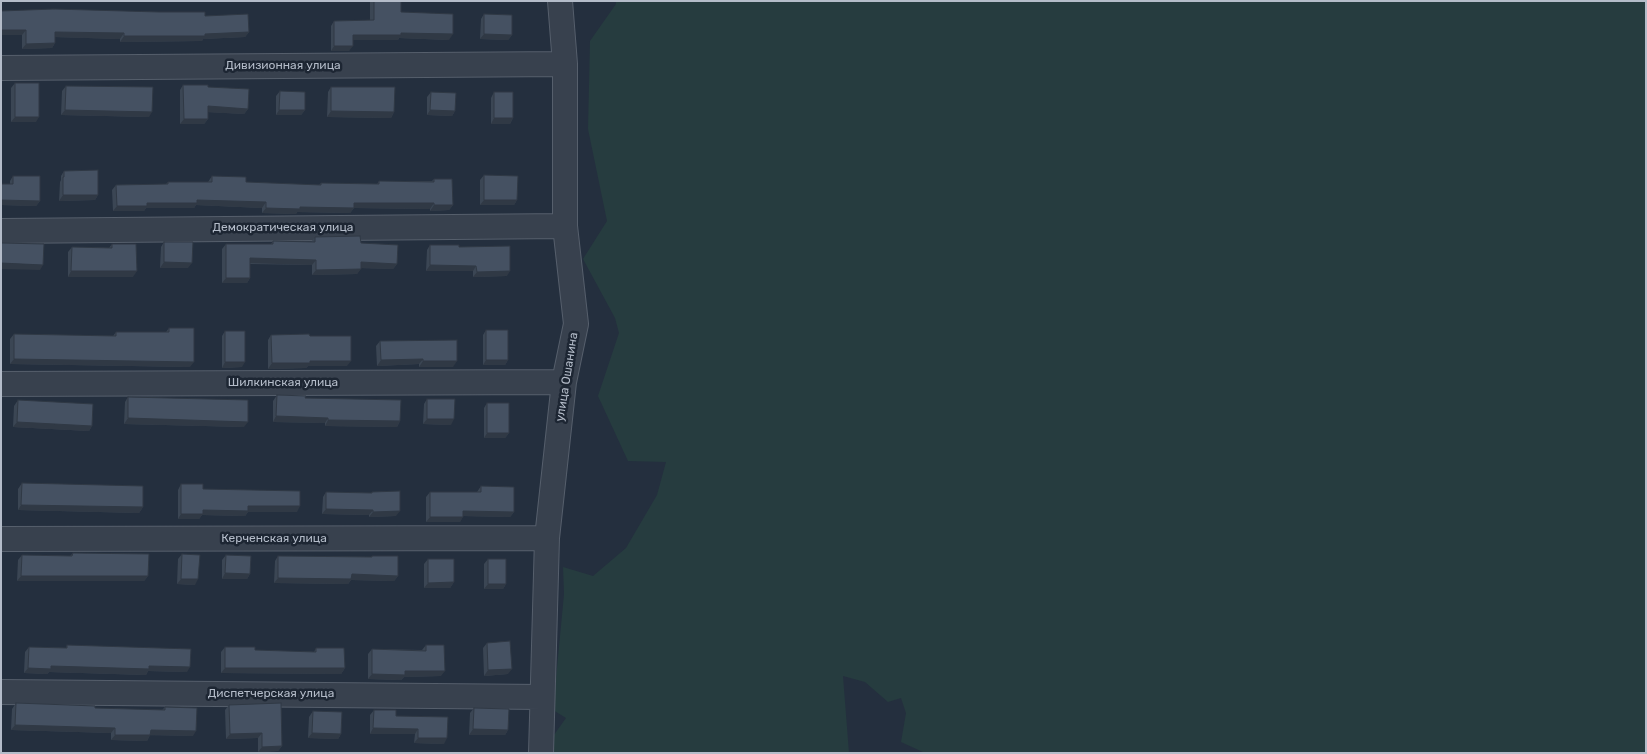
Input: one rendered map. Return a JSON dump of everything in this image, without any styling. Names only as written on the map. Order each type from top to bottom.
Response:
[{"type":"street","name":"улица Ошанина","points":[[541,753],[547,538],[564,382],[576,324],[565,226],[565,64],[560,1]]},
{"type":"street","name":"Дивизионная улица","points":[[1,68],[565,64]]},
{"type":"street","name":"Демократическая улица","points":[[1,231],[565,226]]},
{"type":"street","name":"Шилкинская улица","points":[[1,384],[564,382]]},
{"type":"street","name":"Керченская улица","points":[[1,539],[547,538]]},
{"type":"street","name":"Диспетчерская улица","points":[[1,692],[542,697]]},
{"type":"green space","points":[[616,1],[1646,1],[1646,753],[925,753],[901,742],[906,713],[901,698],[888,702],[865,682],[843,676],[849,753],[551,753],[551,739],[566,718],[553,710],[564,594],[563,567],[593,576],[626,548],[657,495],[666,462],[628,461],[598,396],[619,333],[615,318],[583,259],[607,221],[588,129],[590,41],[616,4]]},
{"type":"building","points":[[374,1],[401,1],[401,12],[453,14],[453,34],[401,33],[401,35],[353,35],[353,46],[334,46],[334,21],[374,20]]},
{"type":"building","points":[[54,9],[205,12],[205,16],[248,14],[249,32],[205,34],[205,36],[124,36],[124,33],[55,32],[55,43],[26,44],[26,30],[1,30],[1,11]]},
{"type":"building","points":[[484,14],[512,15],[512,35],[484,34]]},
{"type":"building","points":[[15,83],[39,83],[39,117],[15,117]]},
{"type":"building","points":[[183,85],[208,85],[208,87],[249,89],[248,109],[208,106],[208,119],[184,119]]},
{"type":"building","points":[[66,86],[153,87],[152,112],[65,110]]},
{"type":"building","points":[[331,87],[395,87],[394,112],[331,111]]},
{"type":"building","points":[[280,91],[305,92],[305,110],[279,110]]},
{"type":"building","points":[[431,92],[456,93],[455,111],[430,110]]},
{"type":"building","points":[[494,92],[513,92],[513,118],[494,118]]},
{"type":"building","points":[[98,170],[98,195],[63,195],[64,171]]},
{"type":"building","points":[[484,175],[518,176],[517,200],[484,200]]},
{"type":"building","points":[[13,176],[40,176],[40,201],[1,200],[1,184],[13,184]]},
{"type":"building","points":[[212,176],[246,177],[246,182],[321,185],[321,183],[379,184],[379,181],[434,182],[434,179],[452,179],[453,205],[434,205],[434,203],[354,203],[354,208],[300,207],[300,209],[266,208],[266,202],[197,200],[197,203],[147,203],[147,206],[117,206],[116,185],[212,182]]},
{"type":"building","points":[[360,236],[361,243],[398,245],[397,264],[361,262],[361,269],[316,270],[316,260],[250,258],[250,278],[226,278],[226,244],[273,244],[273,241],[315,242],[315,237]]},
{"type":"building","points":[[164,242],[193,242],[192,263],[164,262]]},
{"type":"building","points":[[1,243],[44,244],[43,265],[1,263]]},
{"type":"building","points":[[112,244],[136,244],[137,271],[71,271],[72,247],[112,248]]},
{"type":"building","points":[[430,245],[459,245],[459,247],[510,246],[510,271],[477,272],[476,266],[430,265]]},
{"type":"building","points":[[169,328],[194,328],[194,362],[14,359],[14,334],[116,336],[116,332],[169,332]]},
{"type":"building","points":[[486,330],[508,330],[508,360],[486,360]]},
{"type":"building","points":[[225,331],[245,331],[245,362],[225,362]]},
{"type":"building","points":[[309,334],[310,336],[351,336],[351,361],[272,363],[271,335]]},
{"type":"building","points":[[457,340],[457,361],[423,361],[423,359],[381,360],[380,341]]},
{"type":"building","points":[[277,395],[306,396],[305,398],[401,400],[400,421],[328,420],[328,418],[276,416]]},
{"type":"building","points":[[128,397],[248,400],[248,422],[128,418]]},
{"type":"building","points":[[427,399],[455,399],[454,419],[427,419]]},
{"type":"building","points":[[18,400],[93,404],[92,426],[17,422]]},
{"type":"building","points":[[487,403],[509,403],[509,433],[487,433]]},
{"type":"building","points":[[22,483],[143,486],[143,507],[21,505]]},
{"type":"building","points":[[181,484],[203,484],[203,489],[300,491],[300,506],[248,506],[248,511],[203,510],[203,514],[181,514]]},
{"type":"building","points":[[481,486],[514,487],[514,512],[463,511],[463,517],[430,517],[430,492],[481,492]]},
{"type":"building","points":[[400,491],[400,511],[373,512],[373,510],[326,509],[326,492],[372,493]]},
{"type":"building","points":[[73,553],[149,554],[148,576],[21,576],[22,555],[72,556]]},
{"type":"building","points":[[182,554],[200,555],[198,579],[181,579]]},
{"type":"building","points":[[226,555],[251,556],[250,574],[225,573]]},
{"type":"building","points":[[278,556],[398,556],[398,576],[352,574],[351,579],[278,578]]},
{"type":"building","points":[[428,559],[454,559],[454,582],[428,583]]},
{"type":"building","points":[[488,559],[506,559],[506,584],[488,584]]},
{"type":"building","points":[[510,641],[512,669],[488,670],[487,643]]},
{"type":"building","points":[[67,645],[191,649],[190,667],[149,666],[149,669],[51,666],[51,669],[28,668],[29,647],[67,648]]},
{"type":"building","points":[[426,645],[444,645],[445,671],[405,671],[405,675],[372,674],[372,649],[426,651]]},
{"type":"building","points":[[225,647],[255,647],[255,650],[316,652],[316,648],[344,648],[345,668],[225,668]]},
{"type":"building","points":[[16,703],[165,710],[165,707],[197,708],[196,731],[151,730],[150,735],[115,735],[115,728],[15,725]]},
{"type":"building","points":[[281,703],[282,746],[262,747],[262,733],[230,734],[229,705]]},
{"type":"building","points":[[474,708],[509,709],[508,730],[473,729]]},
{"type":"building","points":[[374,710],[396,710],[396,716],[448,717],[447,738],[418,738],[418,729],[373,728]]},
{"type":"building","points":[[313,711],[342,712],[341,734],[312,733]]}]
